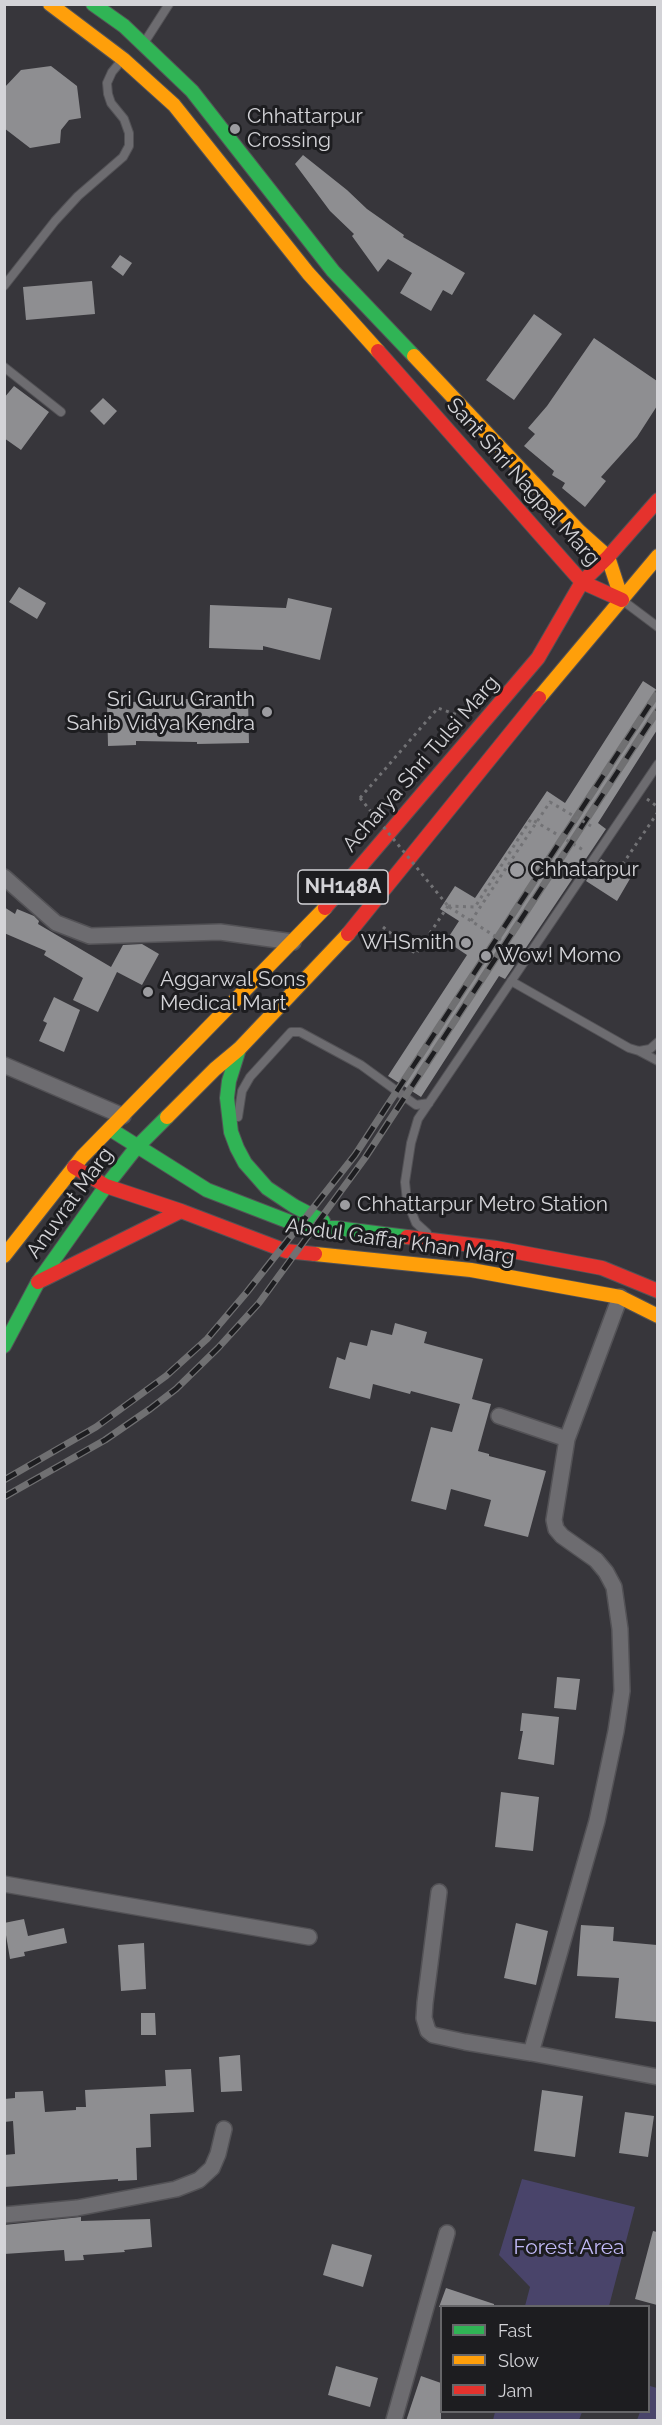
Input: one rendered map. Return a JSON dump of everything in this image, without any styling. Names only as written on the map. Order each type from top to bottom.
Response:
[{"type":"main road","name":"Sant Shri Nagpal Marg","points":[[50,4],[123,59],[174,105],[308,273],[582,582],[622,600]]},
{"type":"main road","name":"Sant Shri Nagpal Marg","points":[[93,4],[123,26],[192,91],[333,272],[579,531],[608,557],[622,600]]},
{"type":"main road","name":"NH148A","points":[[582,582],[608,557],[657,500]]},
{"type":"main road","points":[[622,600],[657,556]]},
{"type":"main road","name":"Acharya Shri Tulsi Marg","points":[[74,1167],[293,942],[483,725],[538,658],[582,582]]},
{"type":"main road","name":"NH148A","points":[[136,1148],[215,1069],[239,1049],[343,941],[555,678],[622,600]]},
{"type":"main road","points":[[239,1049],[229,1081],[227,1098],[228,1115],[237,1148],[250,1169],[267,1188],[294,1206],[336,1228]]},
{"type":"main road","name":"Abdul Gaffar Khan Marg","points":[[110,1129],[136,1148],[207,1190],[303,1227],[336,1228],[496,1248],[602,1268],[657,1291]]},
{"type":"main road","name":"Anuvrat Marg","points":[[4,1346],[38,1282],[136,1148]]},
{"type":"main road","name":"Abdul Gaffar Khan Marg","points":[[74,1167],[106,1186],[181,1211],[286,1251],[471,1270],[620,1297],[657,1316]]},
{"type":"main road","name":"Anuvrat Marg","points":[[4,1256],[74,1167]]},
{"type":"main road","points":[[38,1282],[181,1211]]},
{"type":"street","points":[[4,877],[56,922],[90,936],[220,932],[293,942]]},
{"type":"street","points":[[4,1065],[123,1116]]},
{"type":"street","points":[[531,2054],[597,1821],[622,1691],[620,1629],[614,1587],[596,1560],[562,1536],[556,1529],[555,1507],[567,1439],[620,1297]]},
{"type":"street","points":[[499,1416],[567,1439]]},
{"type":"street","points":[[4,1884],[309,1936]]},
{"type":"street","points":[[439,1892],[425,2003],[424,2018],[428,2031],[433,2035],[465,2042],[657,2077]]},
{"type":"street","points":[[4,2214],[77,2208],[176,2189],[200,2180],[212,2168],[224,2129]]},
{"type":"street","points":[[394,2421],[447,2233]]},
{"type":"lane","points":[[143,45],[169,4]]},
{"type":"lane","points":[[4,286],[78,196],[123,157],[129,146],[129,134],[124,119],[111,103],[107,83],[112,72],[123,59]]},
{"type":"lane","points":[[4,367],[61,412]]},
{"type":"lane","points":[[622,600],[657,627]]},
{"type":"lane","points":[[436,1240],[416,1223],[407,1201],[405,1182],[411,1143],[418,1119],[657,764]]},
{"type":"lane","points":[[511,981],[629,1048],[657,1061]]},
{"type":"lane","points":[[237,1148],[237,1124],[242,1091],[250,1077],[291,1032],[300,1032],[369,1070],[416,1104],[429,1103]]},
{"type":"lane","points":[[639,1051],[650,1048],[657,1042]]},
{"type":"path","points":[[483,725],[438,708],[360,798],[448,906],[501,940]]},
{"type":"path","points":[[471,921],[550,802],[591,826]]},
{"type":"path","points":[[448,906],[475,907],[531,819],[618,871],[657,812]]},
{"type":"path","points":[[365,913],[416,954],[448,906]]},
{"type":"green space","name":"Forest Area","points":[[522,2179],[635,2207],[609,2305],[525,2305],[530,2287],[499,2255]]},
{"type":"green space","points":[[650,2386],[657,2388],[657,2420],[637,2420],[640,2413],[650,2413]]},
{"type":"green space","points":[[495,2413],[582,2413],[579,2420],[493,2420]]},
{"type":"building","points":[[51,66],[77,86],[81,118],[69,120],[61,130],[60,143],[30,148],[4,128],[4,88],[21,70]]},
{"type":"building","points":[[303,155],[367,209],[404,235],[403,237],[465,273],[452,295],[443,290],[431,311],[400,293],[412,273],[388,259],[378,272],[352,236],[354,234],[330,211],[295,164]]},
{"type":"building","points":[[120,255],[132,263],[123,276],[111,267]]},
{"type":"building","points":[[92,281],[95,314],[26,320],[23,287]]},
{"type":"building","points":[[534,314],[562,334],[514,400],[486,380]]},
{"type":"building","points":[[594,338],[657,381],[657,406],[637,437],[601,477],[606,481],[585,507],[562,488],[565,483],[552,475],[554,471],[524,446],[535,434],[528,428],[547,406]]},
{"type":"building","points":[[14,386],[49,412],[21,450],[4,438],[4,398]]},
{"type":"building","points":[[103,398],[117,411],[104,425],[90,411]]},
{"type":"building","points":[[19,587],[46,603],[37,619],[9,602]]},
{"type":"building","points":[[288,598],[332,608],[320,660],[263,646],[263,650],[209,648],[210,605],[286,608]]},
{"type":"building","points":[[643,681],[657,690],[657,730],[598,823],[606,829],[505,979],[499,976],[421,1097],[388,1076],[467,955],[446,941],[459,921],[440,909],[455,886],[475,898],[547,791],[565,803]]},
{"type":"building","points":[[155,699],[248,699],[249,743],[197,744],[197,742],[136,741],[136,745],[108,746],[107,703],[155,701]]},
{"type":"building","points":[[601,859],[631,877],[617,901],[586,881]]},
{"type":"building","points":[[4,907],[15,914],[17,909],[34,916],[39,921],[38,924],[111,967],[123,945],[142,944],[159,954],[142,985],[117,972],[98,1012],[73,1000],[83,978],[44,955],[46,951],[4,933]]},
{"type":"building","points":[[54,997],[80,1010],[64,1052],[39,1041],[47,1023],[43,1021]]},
{"type":"building","points":[[395,1323],[427,1332],[424,1343],[483,1359],[472,1399],[491,1404],[478,1451],[546,1471],[528,1537],[484,1526],[491,1500],[451,1489],[446,1510],[411,1501],[431,1427],[452,1432],[460,1404],[373,1384],[370,1399],[329,1388],[337,1357],[345,1360],[350,1342],[367,1346],[371,1330],[392,1335]]},
{"type":"building","points":[[557,1677],[580,1679],[576,1710],[554,1708]]},
{"type":"building","points":[[522,1713],[559,1717],[554,1765],[518,1759],[523,1731],[520,1731]]},
{"type":"building","points":[[501,1792],[539,1797],[533,1851],[495,1847]]},
{"type":"building","points":[[24,1919],[28,1936],[64,1928],[67,1943],[24,1952],[25,1956],[10,1959],[4,1923]]},
{"type":"building","points":[[516,1923],[548,1931],[536,1985],[504,1978]]},
{"type":"building","points":[[581,1925],[614,1927],[613,1941],[657,1945],[657,2022],[615,2018],[619,1978],[577,1976]]},
{"type":"building","points":[[144,1943],[146,1989],[121,1991],[118,1945]]},
{"type":"building","points":[[141,2013],[155,2013],[156,2035],[141,2035]]},
{"type":"building","points":[[240,2055],[242,2091],[221,2092],[219,2057]]},
{"type":"building","points":[[191,2069],[194,2112],[150,2114],[151,2147],[136,2148],[137,2180],[118,2181],[118,2179],[4,2187],[4,2155],[15,2154],[13,2121],[4,2122],[4,2099],[15,2098],[15,2092],[43,2091],[45,2112],[76,2110],[76,2107],[86,2107],[85,2090],[166,2086],[165,2070]]},
{"type":"building","points":[[542,2090],[583,2096],[575,2157],[534,2151]]},
{"type":"building","points":[[625,2112],[654,2116],[648,2157],[619,2153]]},
{"type":"building","points":[[81,2217],[81,2221],[150,2219],[152,2247],[124,2250],[125,2252],[83,2255],[84,2260],[65,2261],[64,2250],[4,2254],[4,2225]]},
{"type":"building","points":[[653,2231],[657,2232],[657,2305],[635,2299]]},
{"type":"building","points":[[332,2244],[372,2255],[363,2287],[323,2275]]},
{"type":"building","points":[[446,2288],[494,2304],[440,2305],[439,2307]]},
{"type":"building","points":[[336,2366],[378,2378],[370,2407],[328,2395]]},
{"type":"building","points":[[421,2376],[440,2383],[441,2421],[406,2421]]},
{"type":"railway","points":[[4,1480],[96,1427],[166,1376],[207,1339],[247,1292],[355,1155],[658,692]]},
{"type":"railway","points":[[4,1497],[105,1440],[150,1409],[176,1389],[259,1303],[365,1158],[658,710]]},
{"type":"traffic: fast","points":[[93,4],[124,26],[192,91],[333,271],[414,356]]},
{"type":"traffic: fast","points":[[239,1049],[229,1081],[227,1098],[231,1132],[237,1148],[245,1163],[267,1188],[294,1206],[323,1221]]},
{"type":"traffic: fast","points":[[4,1346],[38,1282],[106,1186],[136,1148],[167,1117]]},
{"type":"traffic: fast","points":[[110,1129],[207,1190],[303,1227],[336,1228],[407,1237]]},
{"type":"traffic: slow","points":[[50,4],[123,59],[174,105],[308,273],[378,351]]},
{"type":"traffic: slow","points":[[414,356],[579,531],[608,557],[622,600]]},
{"type":"traffic: slow","points":[[539,698],[658,556]]},
{"type":"traffic: slow","points":[[4,1256],[82,1157],[325,908]]},
{"type":"traffic: slow","points":[[167,1117],[215,1069],[239,1049],[348,934]]},
{"type":"traffic: slow","points":[[315,1254],[471,1270],[620,1297],[658,1316]]},
{"type":"traffic: jam","points":[[378,351],[582,582],[622,600]]},
{"type":"traffic: jam","points":[[325,908],[538,658],[582,582],[608,557],[658,500]]},
{"type":"traffic: jam","points":[[348,934],[539,698]]},
{"type":"traffic: jam","points":[[74,1167],[106,1186],[181,1211],[286,1251],[315,1254]]},
{"type":"traffic: jam","points":[[38,1282],[181,1211]]},
{"type":"traffic: jam","points":[[407,1237],[496,1248],[602,1268],[658,1291]]},
{"type":"place","name":"Chhattarpur Crossing","points":[[235,129]]},
{"type":"place","name":"Sri Guru Granth Sahib Vidya Kendra","points":[[267,712]]},
{"type":"place","name":"Chhatarpur","points":[[517,870]]},
{"type":"place","name":"WHSmith","points":[[466,943]]},
{"type":"place","name":"Wow! Momo","points":[[486,956]]},
{"type":"place","name":"Aggarwal Sons Medical Mart","points":[[148,992]]},
{"type":"place","name":"Chhattarpur Metro Station","points":[[345,1205]]}]
